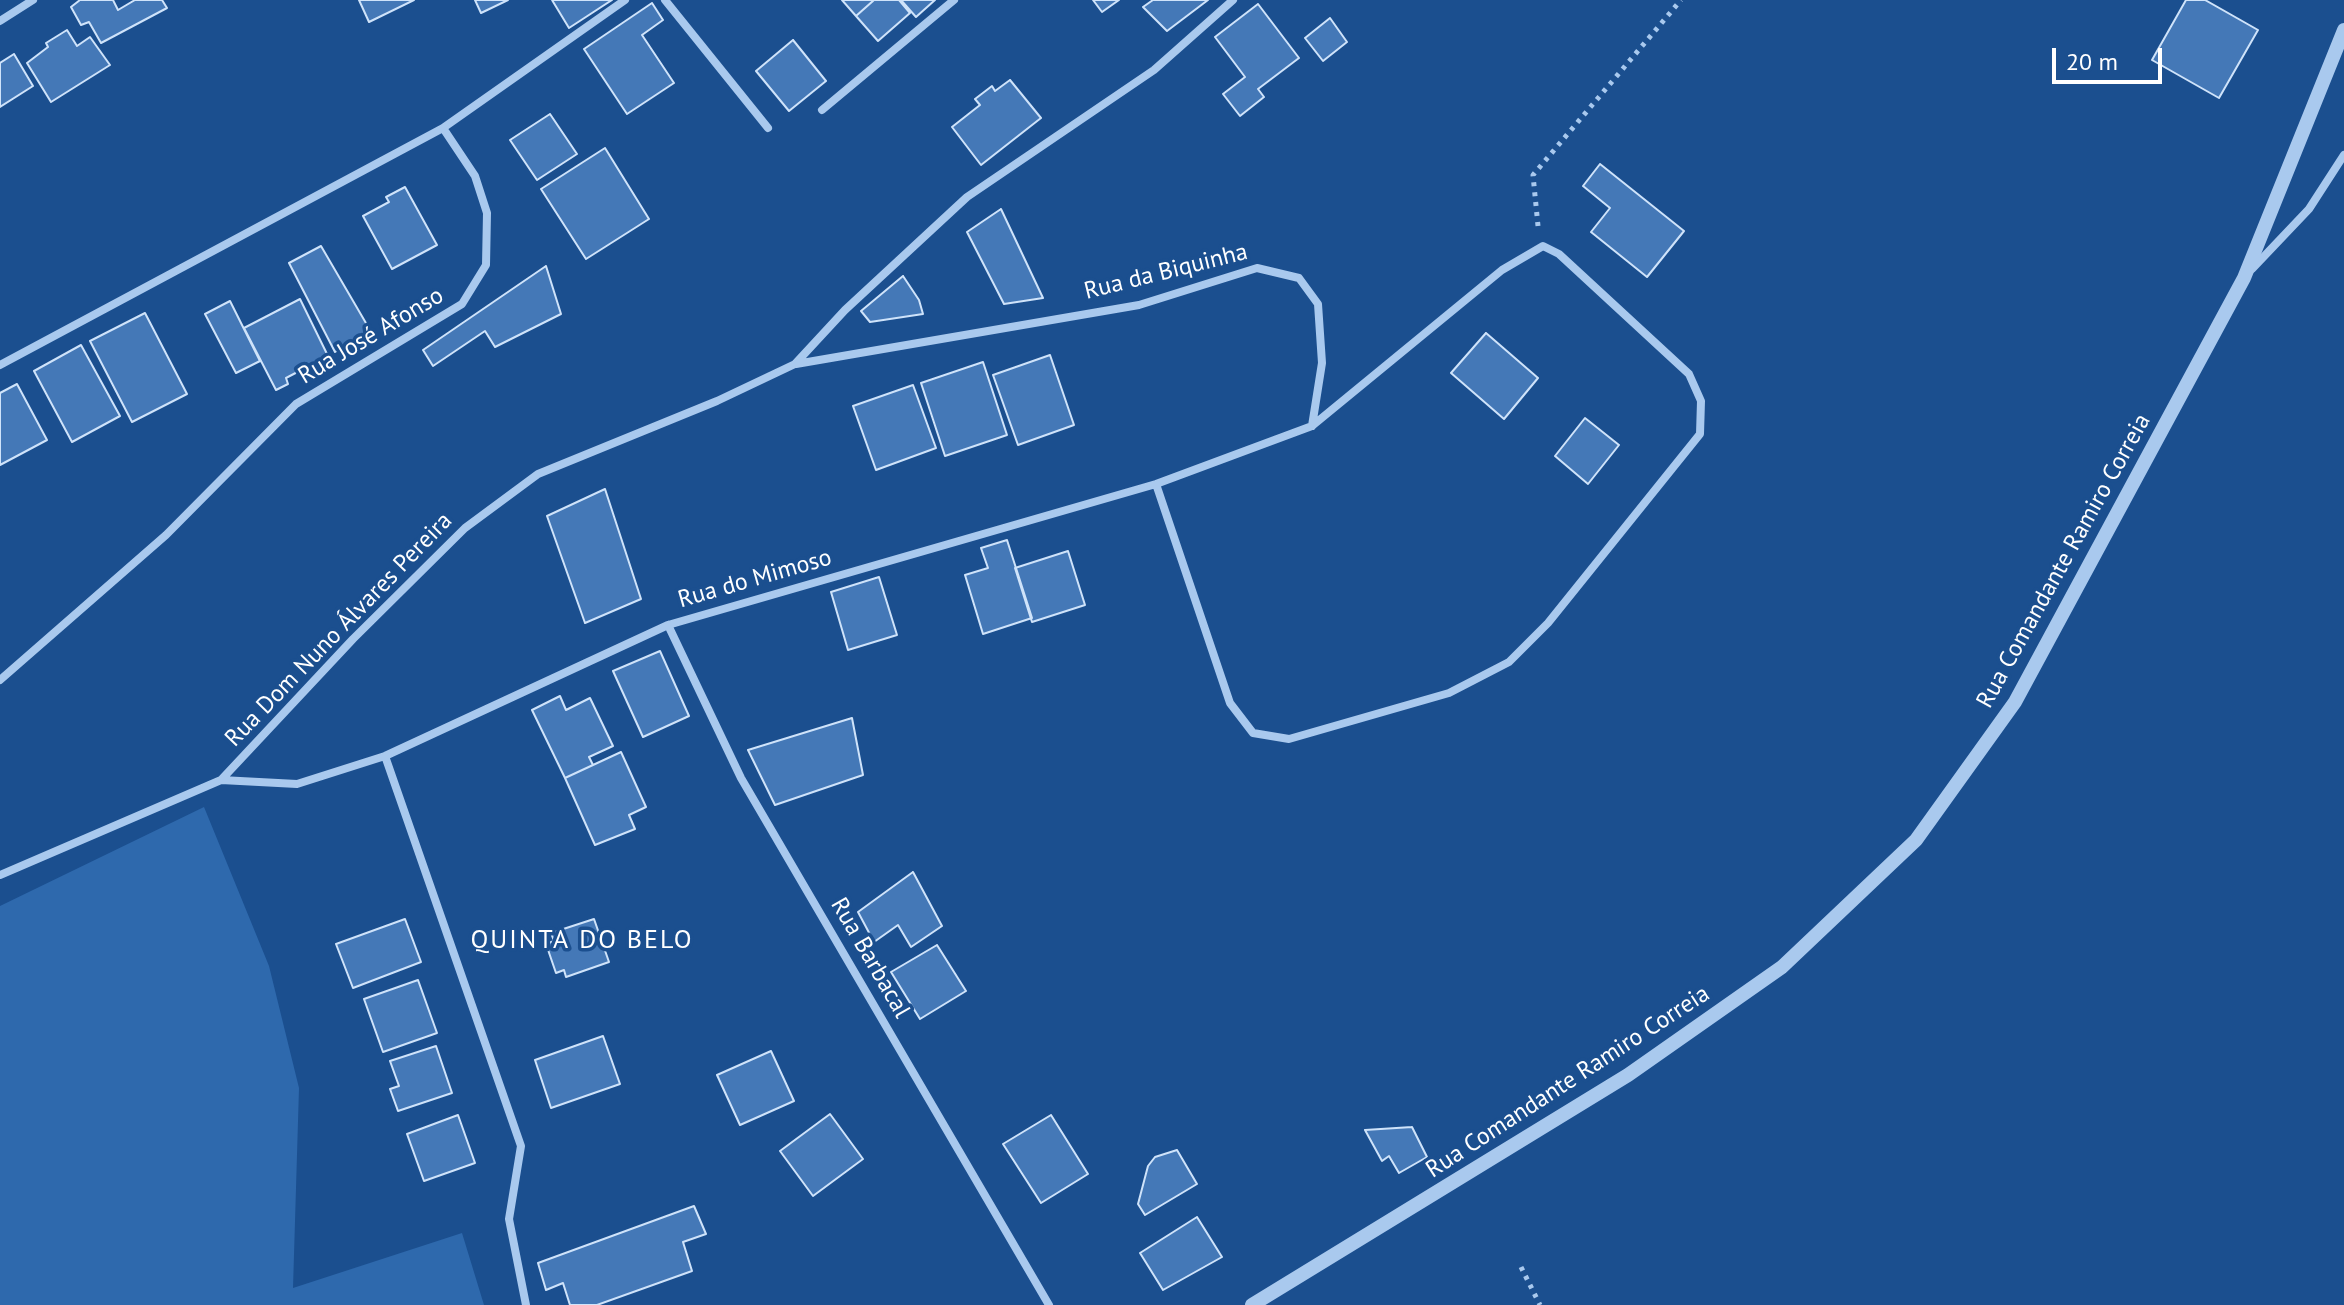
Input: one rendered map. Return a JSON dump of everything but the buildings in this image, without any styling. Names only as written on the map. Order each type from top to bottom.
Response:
[{"type":"street","points":[[0,21],[33,0]]},
{"type":"street","points":[[0,365],[443,128],[625,0]]},
{"type":"street","points":[[665,0],[768,128]]},
{"type":"street","points":[[822,110],[954,0]]},
{"type":"street","name":"Rua Dom Nuno Álvares Pereira","points":[[0,875],[221,780],[353,639],[465,528],[538,474],[717,401],[795,364],[845,310],[967,197],[1154,70],[1233,0]]},
{"type":"street","name":"Rua Comandante Ramiro Correia","points":[[1252,1305],[1654,1057],[1782,967],[1916,840],[2015,702],[2244,278],[2344,30]]},
{"type":"street","name":"Rua José Afonso","points":[[0,680],[166,535],[296,404],[462,304],[486,265],[487,213],[475,176],[443,128]]},
{"type":"street","points":[[2244,278],[2309,209],[2344,155]]},
{"type":"street","points":[[1156,484],[1230,703],[1253,733],[1289,739],[1449,693],[1509,662],[1548,623],[1700,434],[1701,401],[1689,374],[1559,254],[1543,246]]},
{"type":"street","name":"Rua do Mimoso","points":[[221,780],[297,784],[385,756],[668,625],[1156,484],[1312,426],[1502,270],[1543,246]]},
{"type":"street","name":"Rua da Biquinha","points":[[795,364],[1139,305],[1257,268],[1299,278],[1318,304],[1322,363],[1312,426]]},
{"type":"street","name":"Rua Barbacal","points":[[668,625],[741,778],[1049,1305]]},
{"type":"street","points":[[385,756],[521,1146],[509,1219],[526,1305]]},
{"type":"path","points":[[1543,246],[1534,211],[1533,175],[1681,0]]},
{"type":"path","points":[[1521,1267],[1540,1305]]},
{"type":"shaded area","points":[[204,807],[269,966],[299,1088],[293,1288],[462,1233],[484,1305],[0,1305],[0,906]]},
{"type":"district","name":"QUINTA DO BELO","points":[[582,941]]}]
